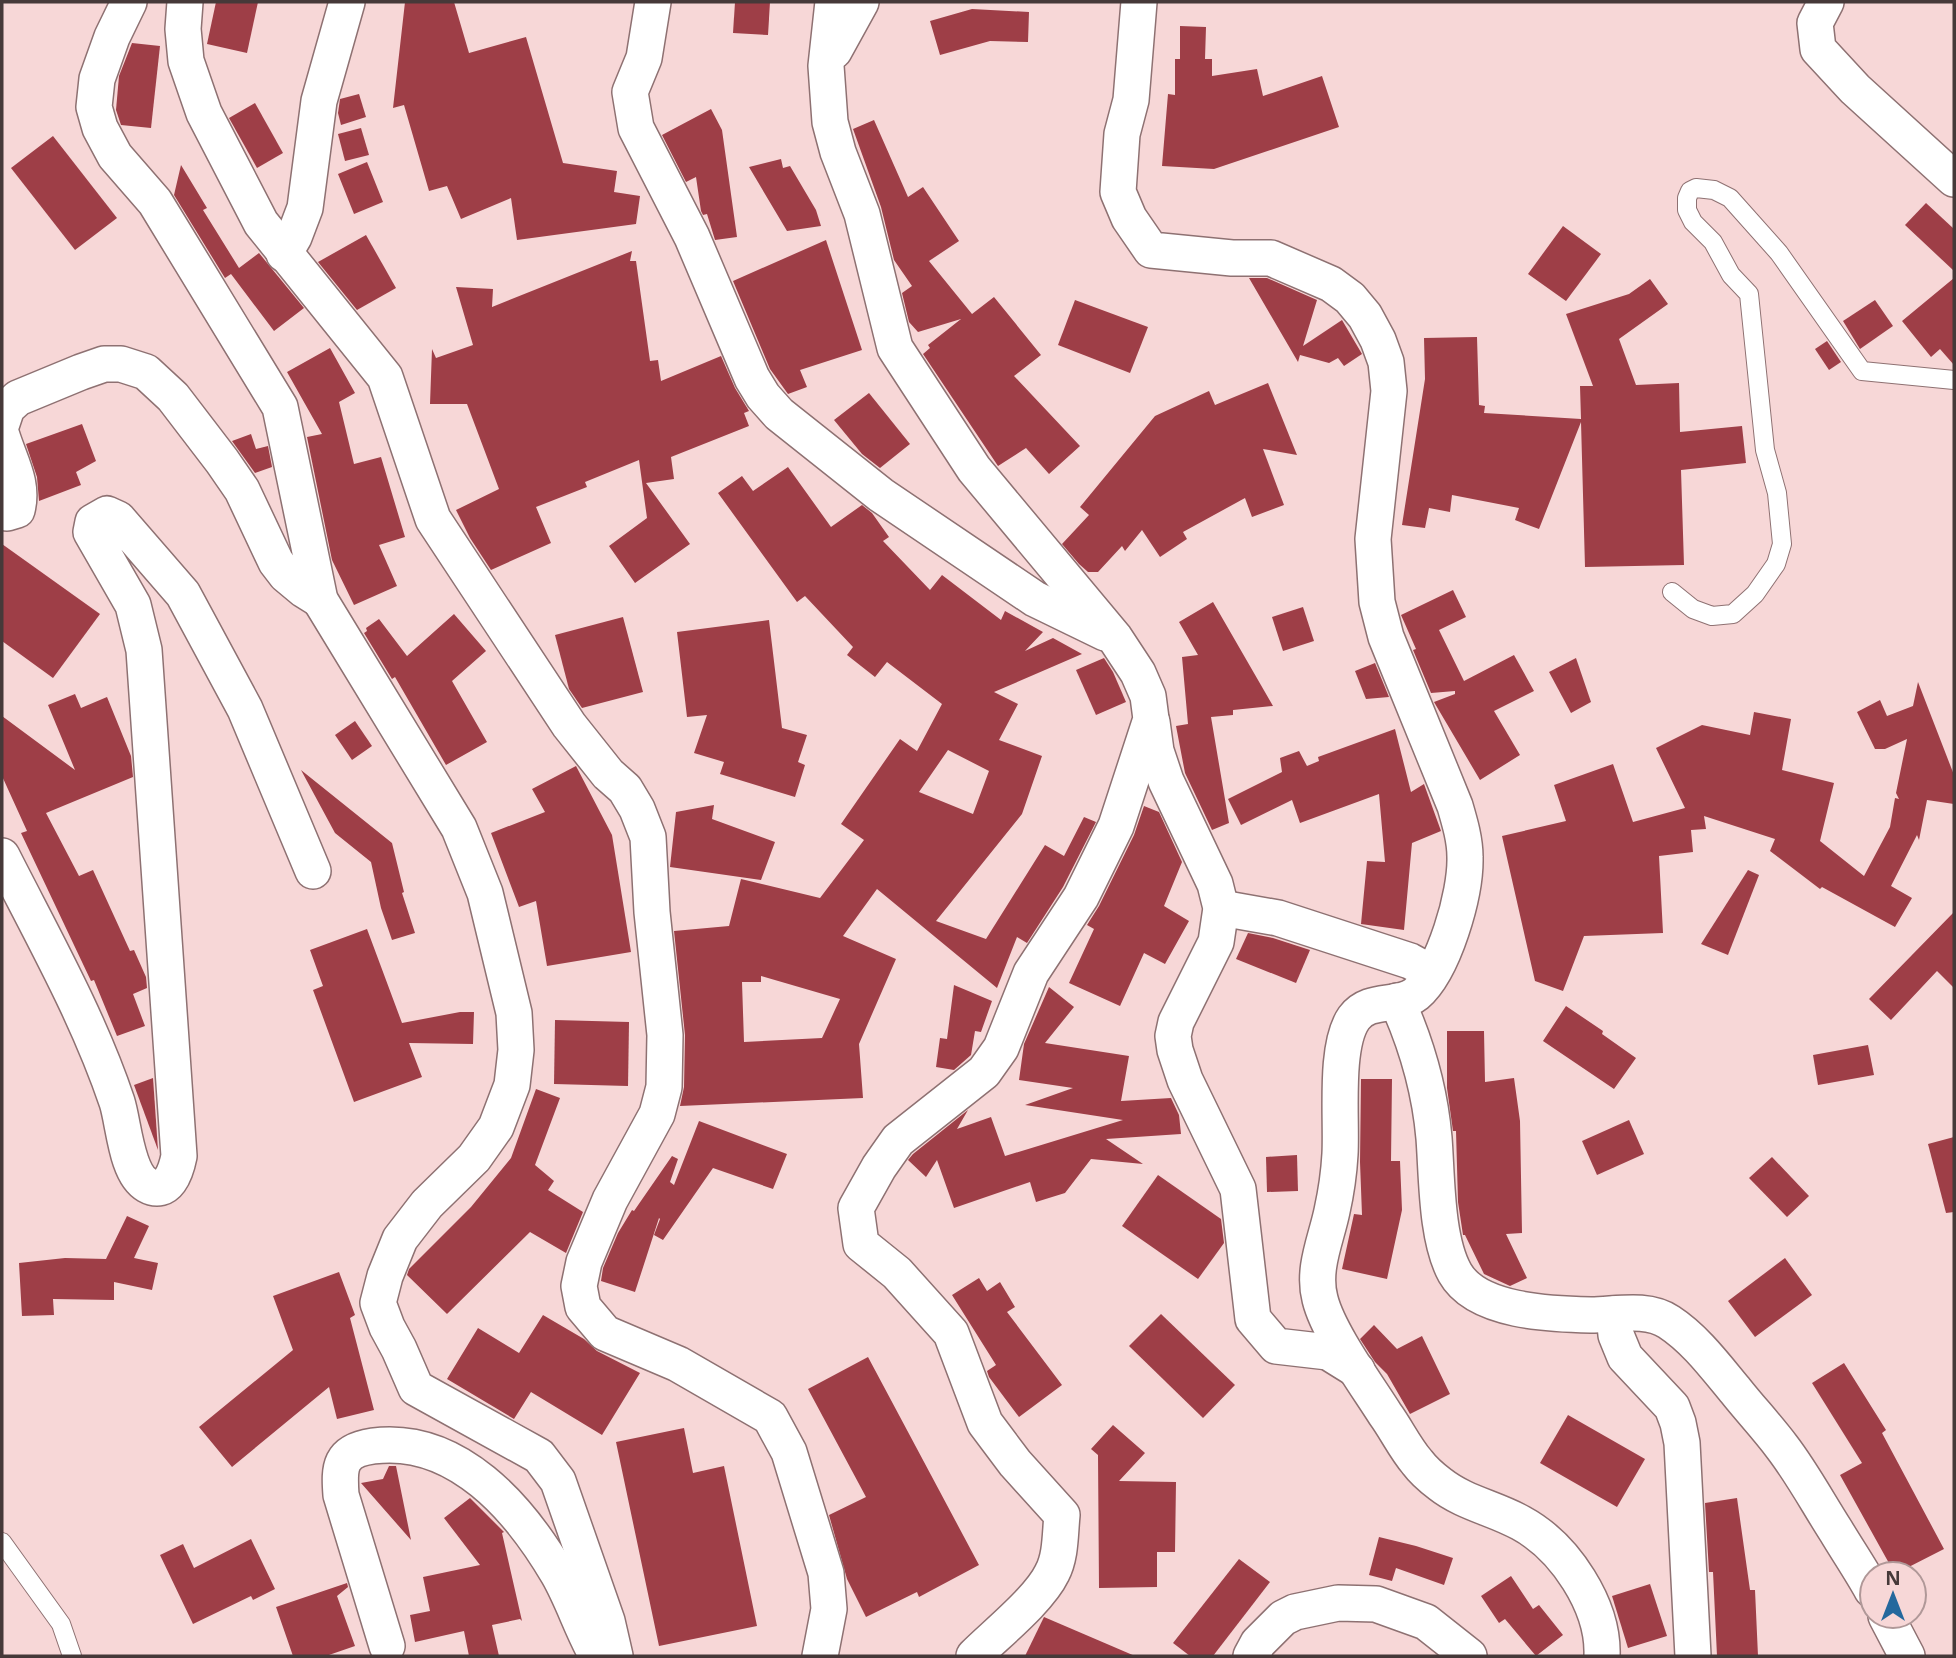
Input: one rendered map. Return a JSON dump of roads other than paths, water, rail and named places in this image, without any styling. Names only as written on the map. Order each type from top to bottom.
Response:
[{"type":"street","points":[[129,2],[112,37],[97,79],[94,107],[100,128],[115,156],[155,202],[280,407],[320,600],[459,828],[485,892],[514,1013],[516,1050],[512,1085],[496,1127],[474,1158],[427,1204],[400,1239],[385,1276],[379,1303],[387,1327],[416,1388],[539,1456],[558,1481],[607,1621],[615,1656]]},
{"type":"street","points":[[185,2],[183,29],[186,61],[204,113],[261,223],[385,377],[433,519],[569,724],[608,774],[625,789],[648,836],[652,912],[665,1035],[664,1087],[657,1114],[610,1200],[584,1262],[579,1286],[583,1307],[605,1333],[678,1364],[769,1417],[789,1452],[826,1573],[829,1609],[820,1656]]},
{"type":"street","points":[[284,254],[305,208],[319,102],[347,2]]},
{"type":"street","points":[[653,2],[644,58],[630,92],[636,128],[692,237],[752,378],[763,396],[779,414],[881,495],[1035,599],[1115,638]]},
{"type":"street","points":[[833,2],[826,66],[830,122],[838,152],[862,214],[895,348],[974,469],[1115,638],[1138,673],[1148,696],[1156,751],[1166,781],[1214,884],[1221,908],[1216,942],[1176,1022],[1173,1036],[1185,1080],[1238,1189],[1253,1319],[1276,1346],[1328,1352],[1357,1370]]},
{"type":"street","points":[[826,66],[861,2]]},
{"type":"street","points":[[1139,2],[1131,100],[1122,134],[1118,192],[1129,218],[1151,250],[1232,258],[1271,258],[1331,284],[1350,298],[1365,316],[1378,340],[1386,362],[1390,391],[1373,539],[1377,602],[1386,637],[1455,806],[1463,834],[1466,860],[1458,907],[1448,946],[1433,973],[1415,995],[1396,1001],[1373,1003],[1354,1017],[1345,1040],[1340,1155],[1332,1210],[1317,1271],[1320,1299],[1332,1327],[1357,1370],[1416,1462],[1439,1484],[1458,1496],[1520,1522],[1551,1544],[1586,1591],[1599,1619],[1602,1656]]},
{"type":"street","points":[[1826,2],[1815,23],[1818,49],[1855,89],[1954,179]]},
{"type":"street","points":[[2,423],[7,408],[18,398],[81,372],[104,365],[121,364],[146,372],[173,397],[242,490],[276,562],[286,575],[320,600]]},
{"type":"street","points":[[2,436],[18,477],[21,495],[17,510],[7,513],[2,511]]},
{"type":"street","points":[[2,856],[91,1031],[118,1105],[137,1176],[147,1185],[158,1188],[169,1183],[176,1172],[179,1156],[144,650],[133,605],[90,532],[90,527],[97,518],[107,514],[118,519],[183,594],[245,709],[313,871]]},
{"type":"street","points":[[974,1656],[1033,1598],[1051,1575],[1062,1515],[1015,1463],[985,1423],[951,1333],[897,1273],[861,1244],[856,1208],[898,1140],[984,1072],[1001,1048],[1031,973],[1081,897],[1116,826],[1151,719]]},
{"type":"street","points":[[1221,908],[1278,918],[1410,961],[1433,973]]},
{"type":"street","points":[[1396,1001],[1406,1023],[1427,1097],[1440,1216],[1455,1273],[1472,1292],[1492,1303],[1590,1315],[1641,1313],[1667,1320],[1691,1340],[1783,1448],[1858,1568]]},
{"type":"street","points":[[1614,1314],[1616,1335],[1625,1357],[1672,1407],[1678,1423],[1682,1443],[1693,1656]]},
{"type":"street","points":[[387,1646],[341,1495],[340,1471],[345,1457],[357,1449],[406,1445],[446,1458],[480,1478],[517,1515],[560,1576],[597,1656]]},
{"type":"street","points":[[1251,1656],[1258,1643],[1283,1618],[1295,1612],[1338,1602],[1376,1604],[1426,1622],[1469,1656]]},
{"type":"street","points":[[1893,1630],[1907,1656]]},
{"type":"lane","points":[[1672,592],[1693,610],[1712,616],[1733,614],[1755,594],[1776,564],[1782,544],[1777,493],[1765,450],[1749,294],[1731,275],[1713,242],[1693,222],[1687,210],[1690,191],[1696,188],[1714,190],[1730,198],[1779,253],[1862,371],[1954,380]]},
{"type":"lane","points":[[2,1542],[61,1624],[72,1656]]}]
